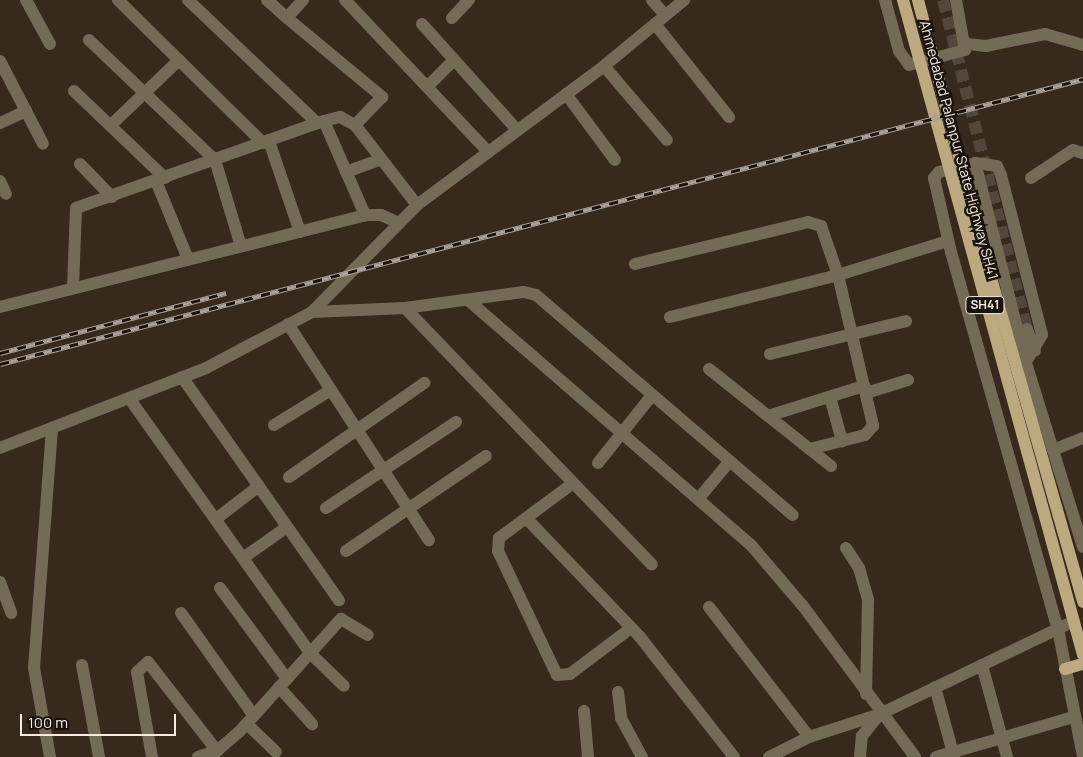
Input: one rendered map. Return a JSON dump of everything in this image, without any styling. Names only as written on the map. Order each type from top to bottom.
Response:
[{"type":"main road","name":"Ahmedabad Palanpur State Highway SH41","points":[[903,0],[1083,655]]},
{"type":"main road","name":"Ahmedabad Palanpur State Highway SH41","points":[[918,0],[983,250],[1083,602]]},
{"type":"main road","points":[[1065,669],[1083,664]]},
{"type":"street","points":[[26,0],[50,44]]},
{"type":"street","points":[[118,0],[266,142],[300,232]]},
{"type":"street","points":[[188,0],[321,122],[365,215]]},
{"type":"street","points":[[267,0],[382,97],[355,124]]},
{"type":"street","points":[[287,18],[303,0]]},
{"type":"street","points":[[345,0],[428,86],[488,152]]},
{"type":"street","points":[[452,18],[469,0]]},
{"type":"street","points":[[652,0],[665,15]]},
{"type":"street","points":[[0,448],[182,377],[312,312],[417,205],[604,66],[684,0]]},
{"type":"street","points":[[885,0],[900,51],[909,65],[965,50],[967,44],[956,0]]},
{"type":"street","points":[[422,24],[517,130]]},
{"type":"street","points":[[655,24],[729,117]]},
{"type":"street","points":[[967,44],[986,46],[1045,34],[1083,45]]},
{"type":"street","points":[[89,40],[215,160],[241,246]]},
{"type":"street","points":[[0,60],[43,144]]},
{"type":"street","points":[[110,126],[179,60]]},
{"type":"street","points":[[428,86],[454,60]]},
{"type":"street","points":[[604,66],[667,140]]},
{"type":"street","points":[[74,90],[160,180],[188,259]]},
{"type":"street","points":[[566,94],[615,160]]},
{"type":"street","points":[[0,123],[26,111]]},
{"type":"street","points":[[72,287],[76,208],[340,117],[355,124],[417,205]]},
{"type":"street","points":[[1031,178],[1073,150],[1083,152]]},
{"type":"street","points":[[346,172],[381,159]]},
{"type":"street","points":[[975,163],[1026,362],[1083,546]]},
{"type":"street","points":[[1026,362],[1042,335],[997,166],[975,163],[939,172],[934,178],[948,241],[1058,629],[1083,756]]},
{"type":"street","points":[[80,164],[112,197]]},
{"type":"street","points":[[0,181],[6,194]]},
{"type":"street","points":[[0,307],[72,287],[365,215],[381,215],[399,223]]},
{"type":"street","points":[[635,264],[814,222],[827,235],[865,389],[872,430],[842,441],[810,449]]},
{"type":"street","points":[[670,317],[838,275],[948,241]]},
{"type":"street","points":[[312,312],[406,308],[524,292],[536,295],[793,515]]},
{"type":"street","points":[[468,300],[751,545],[803,606],[880,714],[915,757]]},
{"type":"street","points":[[406,308],[572,484],[652,565]]},
{"type":"street","points":[[770,354],[906,320]]},
{"type":"street","points":[[288,324],[430,540]]},
{"type":"street","points":[[1027,329],[1034,351]]},
{"type":"street","points":[[709,369],[831,466]]},
{"type":"street","points":[[182,377],[339,600]]},
{"type":"street","points":[[768,416],[830,396],[908,380]]},
{"type":"street","points":[[289,476],[424,383]]},
{"type":"street","points":[[274,425],[331,390]]},
{"type":"street","points":[[598,463],[652,395]]},
{"type":"street","points":[[830,396],[842,441]]},
{"type":"street","points":[[130,398],[310,653],[344,686]]},
{"type":"street","points":[[326,508],[456,422]]},
{"type":"street","points":[[50,757],[34,668],[52,428]]},
{"type":"street","points":[[1053,450],[1083,438]]},
{"type":"street","points":[[346,551],[486,456]]},
{"type":"street","points":[[699,498],[730,461]]},
{"type":"street","points":[[572,484],[499,538],[496,546],[557,675],[570,674],[631,628]]},
{"type":"street","points":[[216,519],[259,486]]},
{"type":"street","points":[[527,519],[631,628],[734,757]]},
{"type":"street","points":[[243,558],[288,526]]},
{"type":"street","points":[[846,548],[858,568],[868,600],[866,694]]},
{"type":"street","points":[[0,582],[11,613]]},
{"type":"street","points":[[220,588],[312,724]]},
{"type":"street","points":[[709,607],[809,737]]},
{"type":"street","points":[[181,613],[250,720],[276,752]]},
{"type":"street","points":[[769,757],[809,737],[880,714],[1058,629],[1072,615]]},
{"type":"street","points":[[198,757],[217,751],[250,720],[343,618],[368,635]]},
{"type":"street","points":[[152,757],[137,672],[148,662],[217,751]]},
{"type":"street","points":[[82,665],[99,757]]},
{"type":"street","points":[[982,665],[1007,757]]},
{"type":"street","points":[[935,687],[953,754]]},
{"type":"street","points":[[618,692],[621,718],[642,757]]},
{"type":"street","points":[[584,711],[588,757]]},
{"type":"street","points":[[860,757],[862,736],[880,714]]},
{"type":"street","points":[[936,757],[953,754],[1074,716]]},
{"type":"tunnel","points":[[943,0],[1027,329]]},
{"type":"railway","points":[[0,364],[1083,79]]},
{"type":"railway","points":[[0,353],[226,293]]}]
